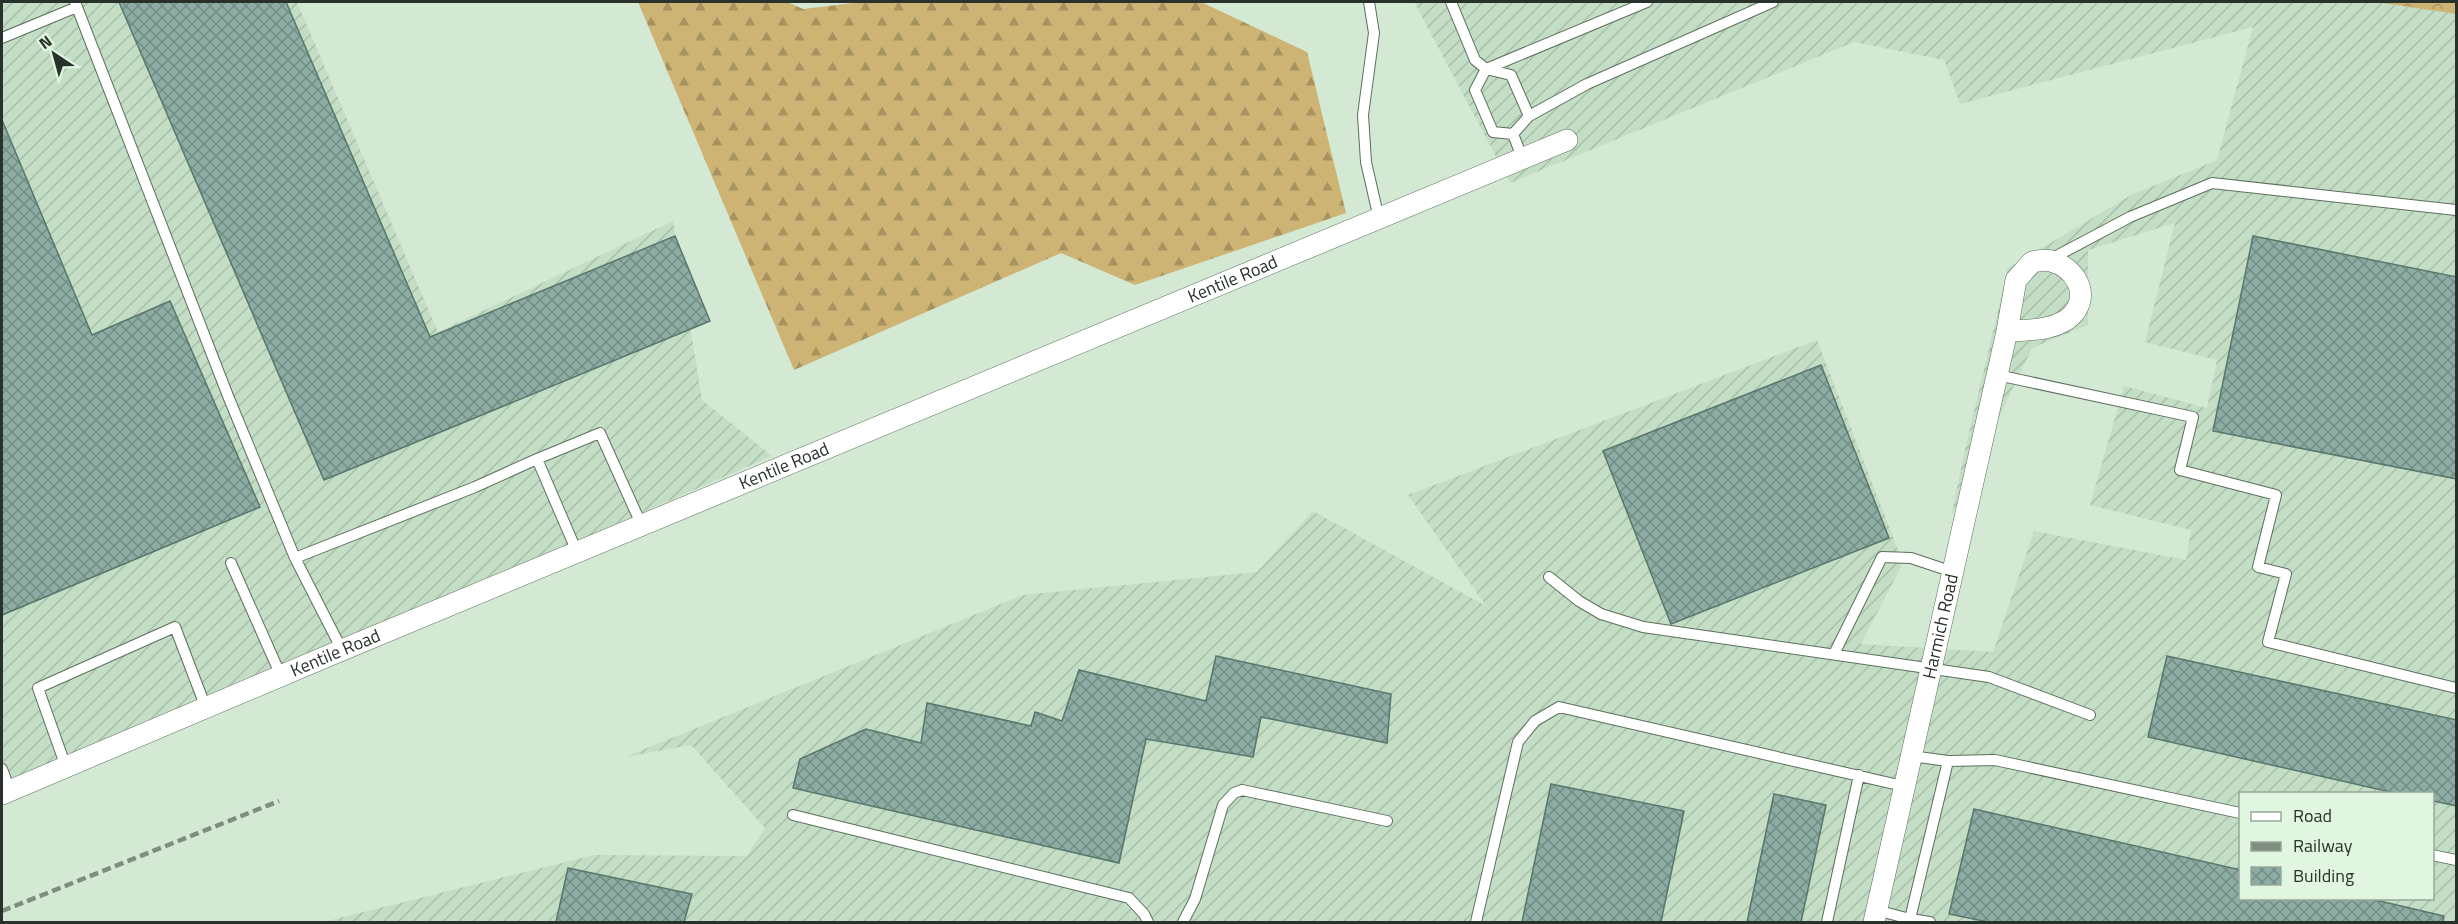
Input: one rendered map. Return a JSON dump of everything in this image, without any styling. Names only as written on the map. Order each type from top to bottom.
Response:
[{"type":"street","name":"Kentile Road","points":[[6,793],[342,650],[1567,140]]},
{"type":"street","name":"Harmich Road","points":[[1875,916],[2007,331],[2016,280],[2032,262],[2049,260]]},
{"type":"street","points":[[2007,331],[2053,326],[2073,315],[2079,304],[2080,285],[2069,269],[2049,260]]},
{"type":"lane","points":[[1369,2],[1374,33],[1363,115],[1366,162],[1379,219]]},
{"type":"lane","points":[[1451,2],[1475,60],[1486,69],[1511,75],[1529,116]]},
{"type":"lane","points":[[1513,134],[1493,132],[1475,90],[1486,69],[1647,2]]},
{"type":"lane","points":[[1513,134],[1529,116],[1587,84],[1773,2]]},
{"type":"lane","points":[[2,38],[76,4],[232,405],[295,558],[342,650]]},
{"type":"lane","points":[[1513,134],[1523,160]]},
{"type":"lane","points":[[2049,260],[2130,217],[2212,183],[2457,210]]},
{"type":"lane","points":[[1997,375],[2193,417],[2180,470],[2276,495],[2258,567],[2286,574],[2268,642],[2457,688]]},
{"type":"lane","points":[[295,558],[475,487],[600,433],[642,526]]},
{"type":"lane","points":[[537,459],[577,552]]},
{"type":"lane","points":[[1834,654],[1882,557],[1911,558],[1953,572]]},
{"type":"lane","points":[[231,563],[281,676]]},
{"type":"lane","points":[[1549,577],[1579,601],[1601,614],[1643,627],[1989,677],[2090,715]]},
{"type":"lane","points":[[66,767],[38,688],[175,627],[206,708]]},
{"type":"lane","points":[[1476,922],[1518,742],[1535,721],[1559,707],[1903,786]]},
{"type":"lane","points":[[1911,756],[1948,761],[1995,760],[2239,813]]},
{"type":"lane","points":[[1910,919],[1948,761]]},
{"type":"lane","points":[[2,769],[6,793]]},
{"type":"lane","points":[[1827,922],[1859,776]]},
{"type":"lane","points":[[1182,922],[1195,899],[1223,805],[1234,793],[1242,790],[1387,821]]},
{"type":"lane","points":[[793,815],[1129,898],[1144,914],[1148,922]]},
{"type":"lane","points":[[2434,855],[2457,860]]},
{"type":"lane","points":[[1875,916],[1930,922]]},
{"type":"shaded area","points":[[2,2],[297,2],[438,332],[673,221],[702,400],[772,456],[2,791]]},
{"type":"shaded area","points":[[1414,2],[2417,2],[2456,13],[2456,922],[323,922],[594,855],[747,856],[765,828],[691,745],[625,757],[1023,595],[1257,572],[1313,511],[1486,606],[1408,495],[1817,340],[1903,563],[1861,644],[1993,652],[2034,531],[2186,560],[2191,530],[2090,505],[2124,386],[2207,408],[2217,360],[2145,342],[2175,223],[2088,250],[2088,325],[2032,348],[1951,517],[2008,268],[2133,194],[2217,160],[2253,27],[1960,104],[1944,60],[1854,42],[1510,183]]},
{"type":"green space","points":[[638,2],[787,2],[803,9],[862,2],[1201,2],[1307,52],[1346,213],[1135,285],[1061,253],[794,370]]},
{"type":"green space","points":[[2376,2],[2456,2],[2456,14]]},
{"type":"building","points":[[119,2],[286,2],[430,337],[675,236],[710,321],[324,480]]},
{"type":"building","points":[[2,120],[92,335],[170,301],[260,507],[2,615]]},
{"type":"building","points":[[2253,236],[2457,277],[2457,479],[2213,431]]},
{"type":"building","points":[[1821,365],[1889,538],[1671,624],[1603,451]]},
{"type":"building","points":[[1216,656],[1391,694],[1387,743],[1261,717],[1253,757],[1146,739],[1119,863],[793,788],[800,759],[866,729],[921,743],[927,703],[1031,726],[1035,712],[1062,721],[1079,670],[1206,701]]},
{"type":"building","points":[[2167,656],[2457,720],[2457,806],[2434,801],[2434,792],[2390,792],[2148,737]]},
{"type":"building","points":[[1551,784],[1684,811],[1661,922],[1522,922]]},
{"type":"building","points":[[1774,794],[1826,805],[1801,922],[1747,922]]},
{"type":"building","points":[[1974,809],[2239,870],[2239,900],[2376,900],[2444,916],[2443,922],[1988,922],[1949,914]]},
{"type":"building","points":[[568,868],[692,894],[684,922],[556,922]]},
{"type":"railway","points":[[2,911],[279,801]]}]
